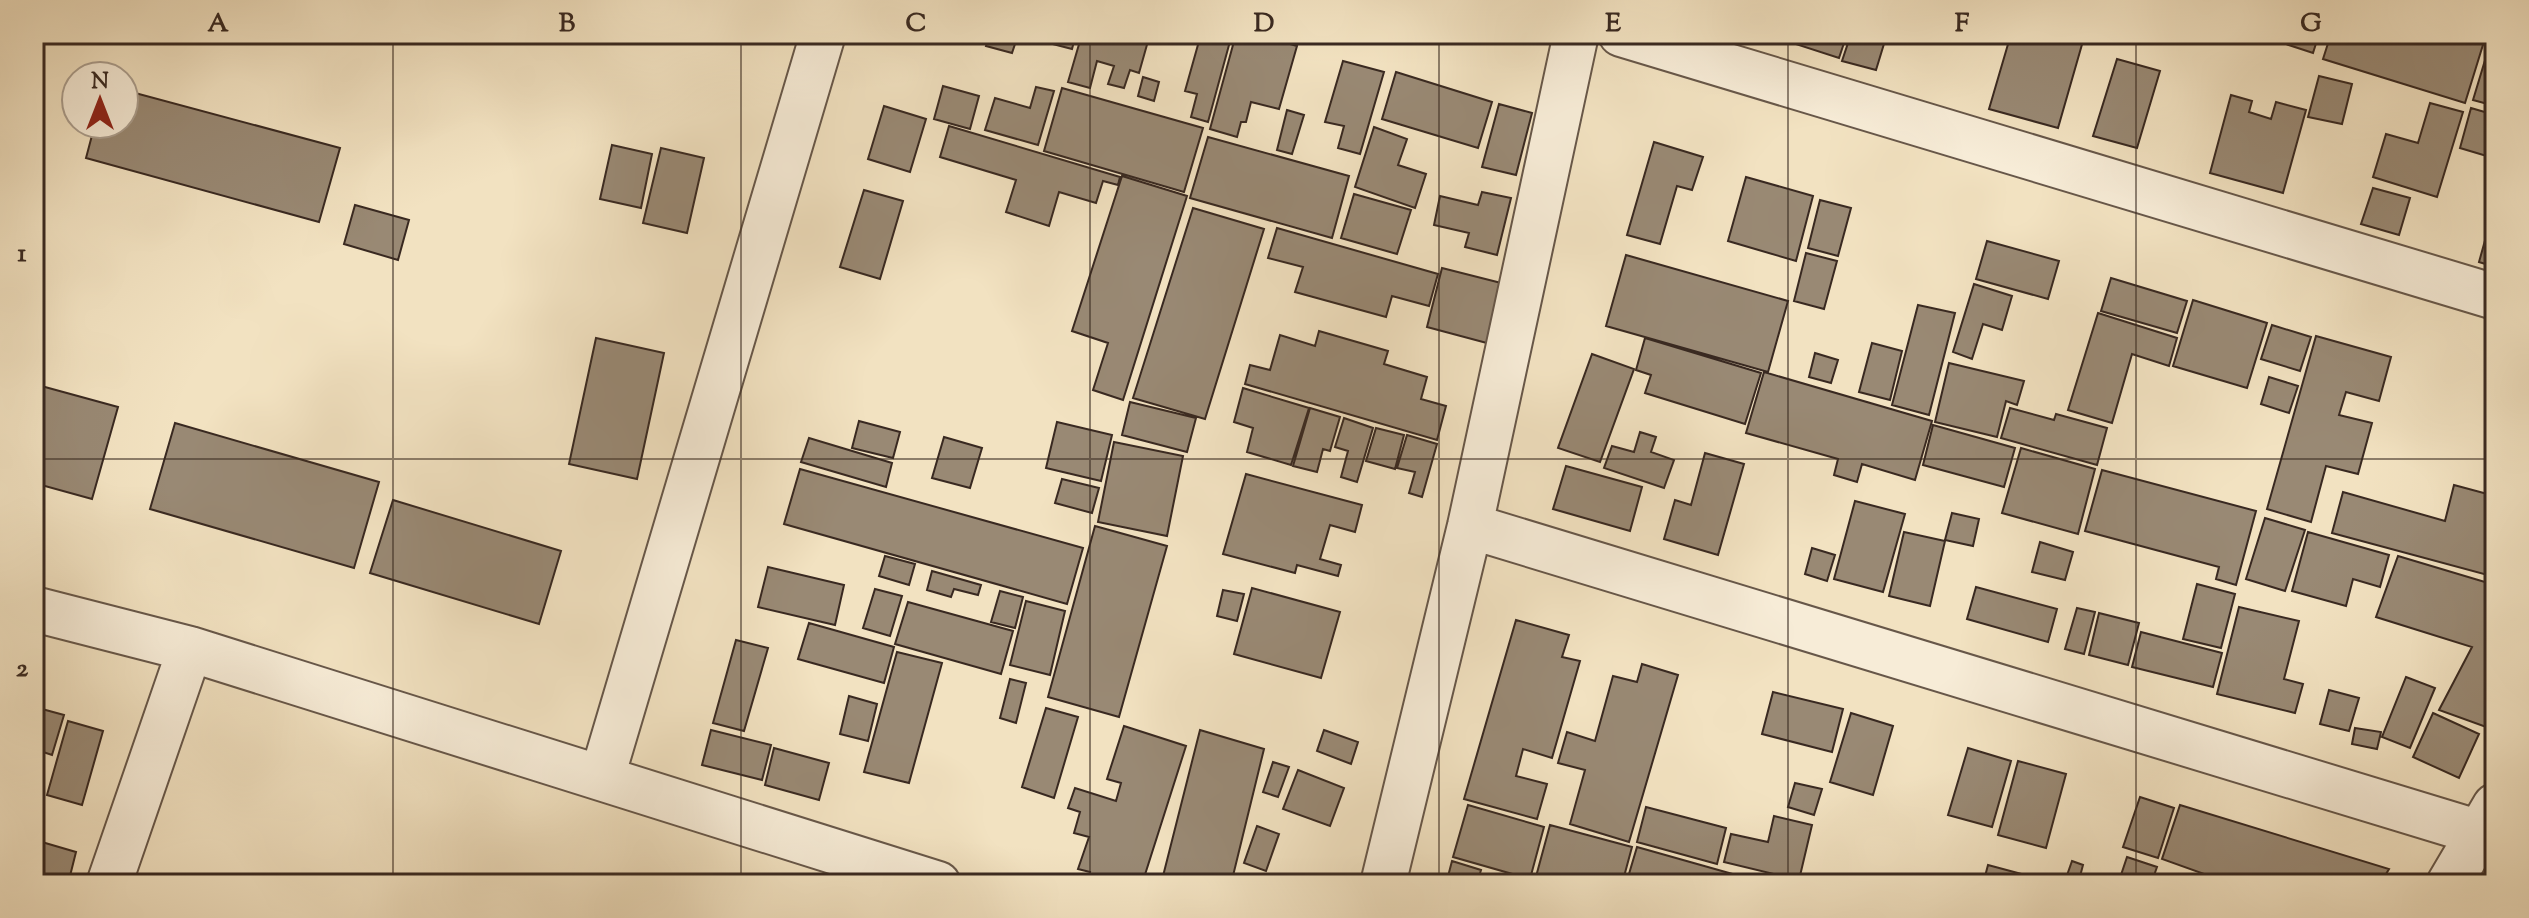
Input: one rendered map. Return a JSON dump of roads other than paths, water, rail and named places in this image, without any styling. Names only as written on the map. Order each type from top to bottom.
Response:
[{"type":"street","points":[[602,777],[823,34]]},
{"type":"street","points":[[1383,884],[1470,526],[1576,34]]},
{"type":"street","points":[[1621,34],[2495,297]]},
{"type":"street","points":[[1470,526],[2487,820],[2449,884]]},
{"type":"street","points":[[34,609],[190,649],[938,884]]},
{"type":"street","points":[[109,884],[190,649]]}]
